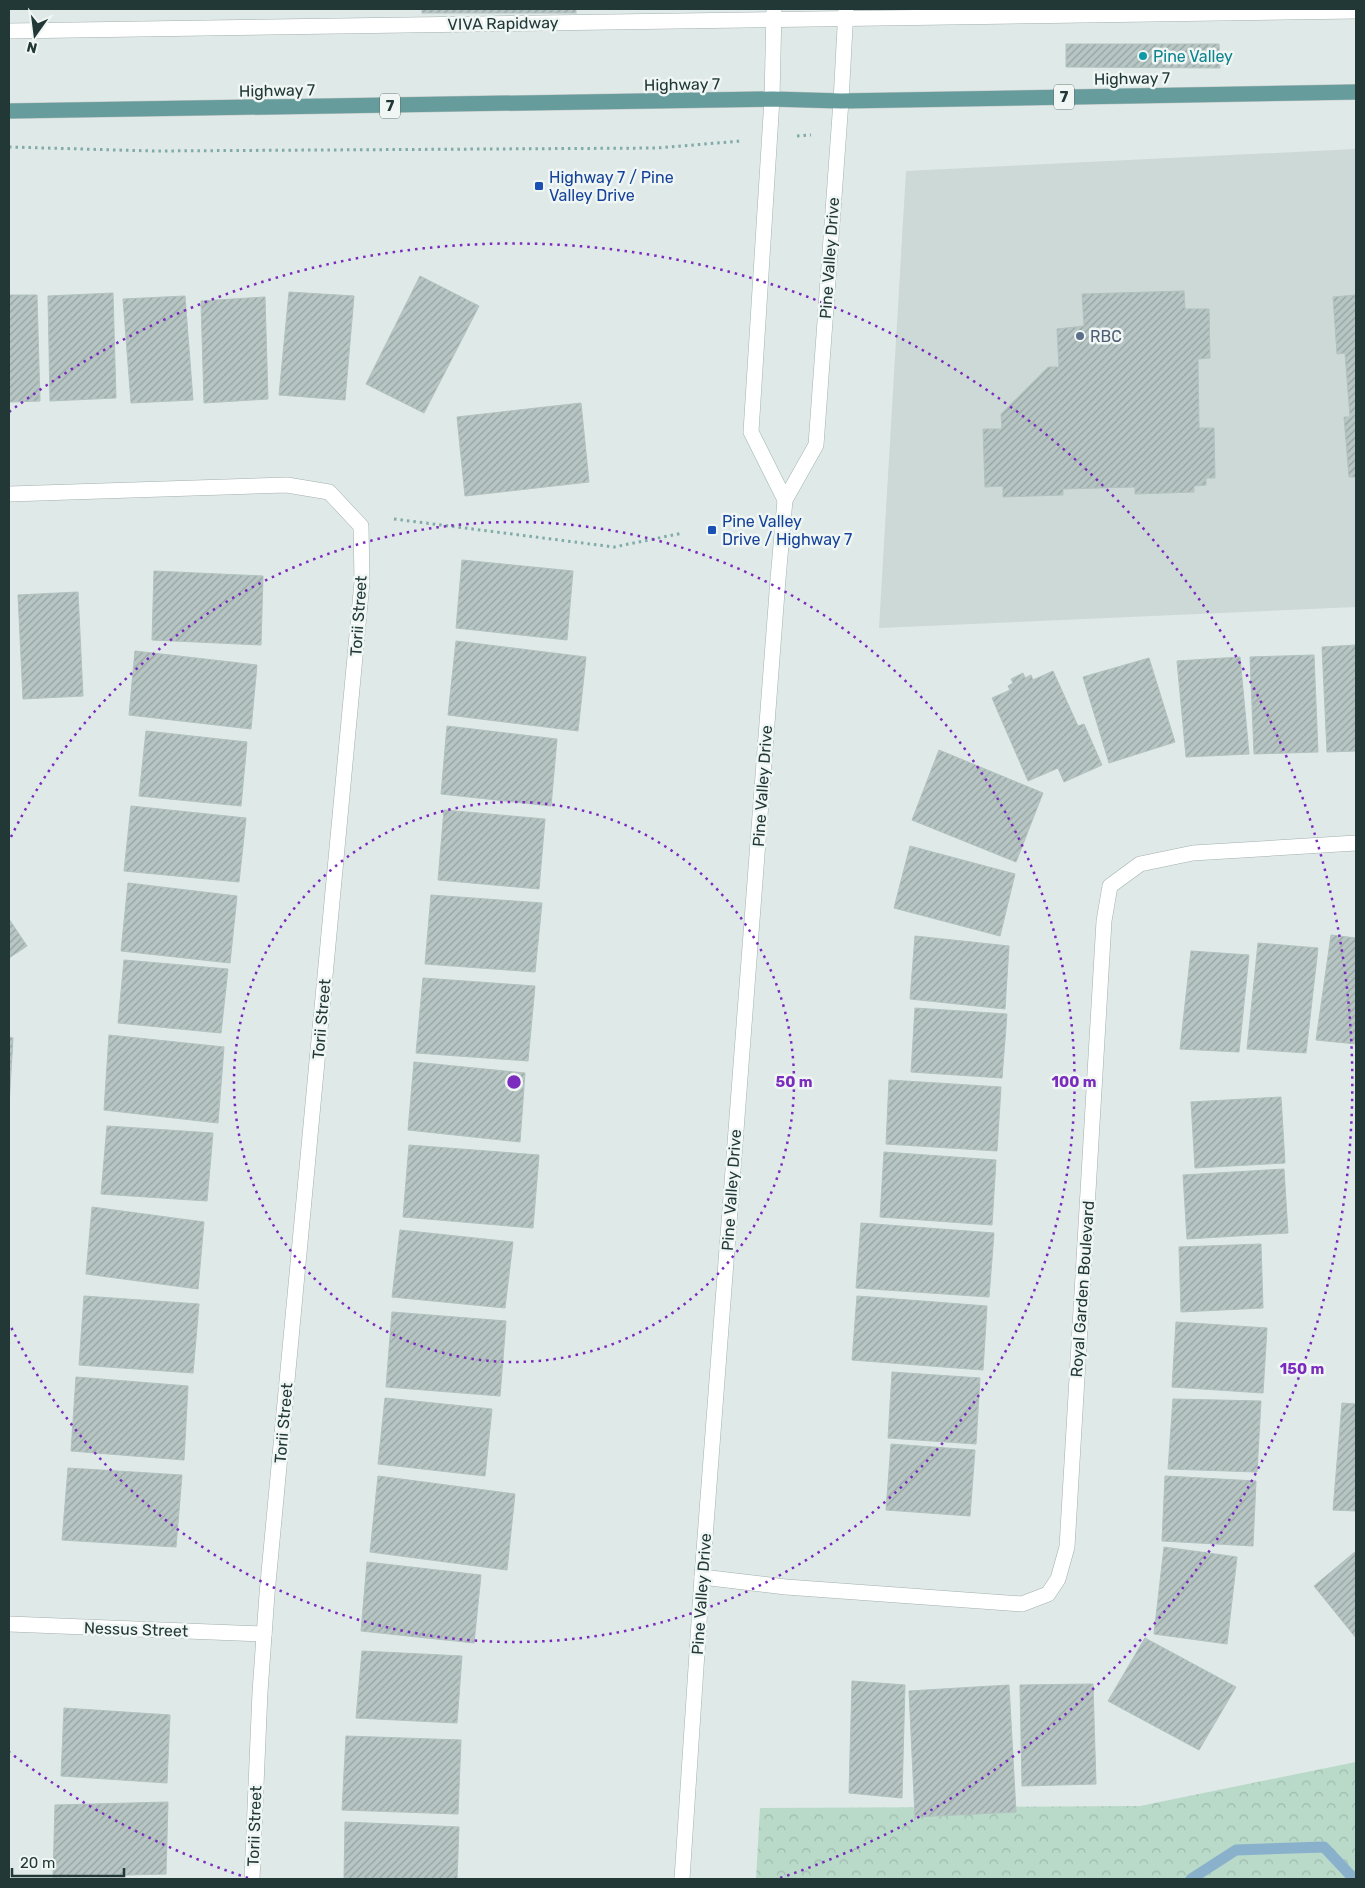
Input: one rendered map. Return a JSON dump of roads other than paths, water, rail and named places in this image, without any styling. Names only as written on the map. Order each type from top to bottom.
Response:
[{"type":"main road","name":"Highway 7","points":[[9,110],[772,99],[842,101],[1356,92]]},
{"type":"street","name":"VIVA Rapidway","points":[[9,31],[774,14],[1356,11]]},
{"type":"street","name":"Pine Valley Drive","points":[[682,1879],[702,1577],[785,500],[816,445],[842,101],[845,13]]},
{"type":"street","points":[[774,14],[772,99],[752,432],[785,500]]},
{"type":"street","name":"Torii Street","points":[[9,494],[287,485],[329,492],[361,526],[362,582],[264,1634],[252,1879]]},
{"type":"street","name":"Royal Garden Boulevard","points":[[702,1577],[786,1587],[1022,1604],[1048,1594],[1058,1579],[1067,1547],[1104,922],[1110,886],[1140,864],[1193,853],[1356,843]]},
{"type":"street","name":"Nessus Street","points":[[9,1624],[264,1634]]},
{"type":"waterway","points":[[1191,1879],[1236,1850],[1324,1847],[1354,1879]]},
{"type":"place","name":"Pine Valley","points":[[1143,56]]},
{"type":"place","name":"Highway 7 / Pine Valley Drive","points":[[539,186]]},
{"type":"place","name":"RBC","points":[[1080,336]]},
{"type":"place","name":"Pine Valley Drive / Highway 7","points":[[712,530]]}]
